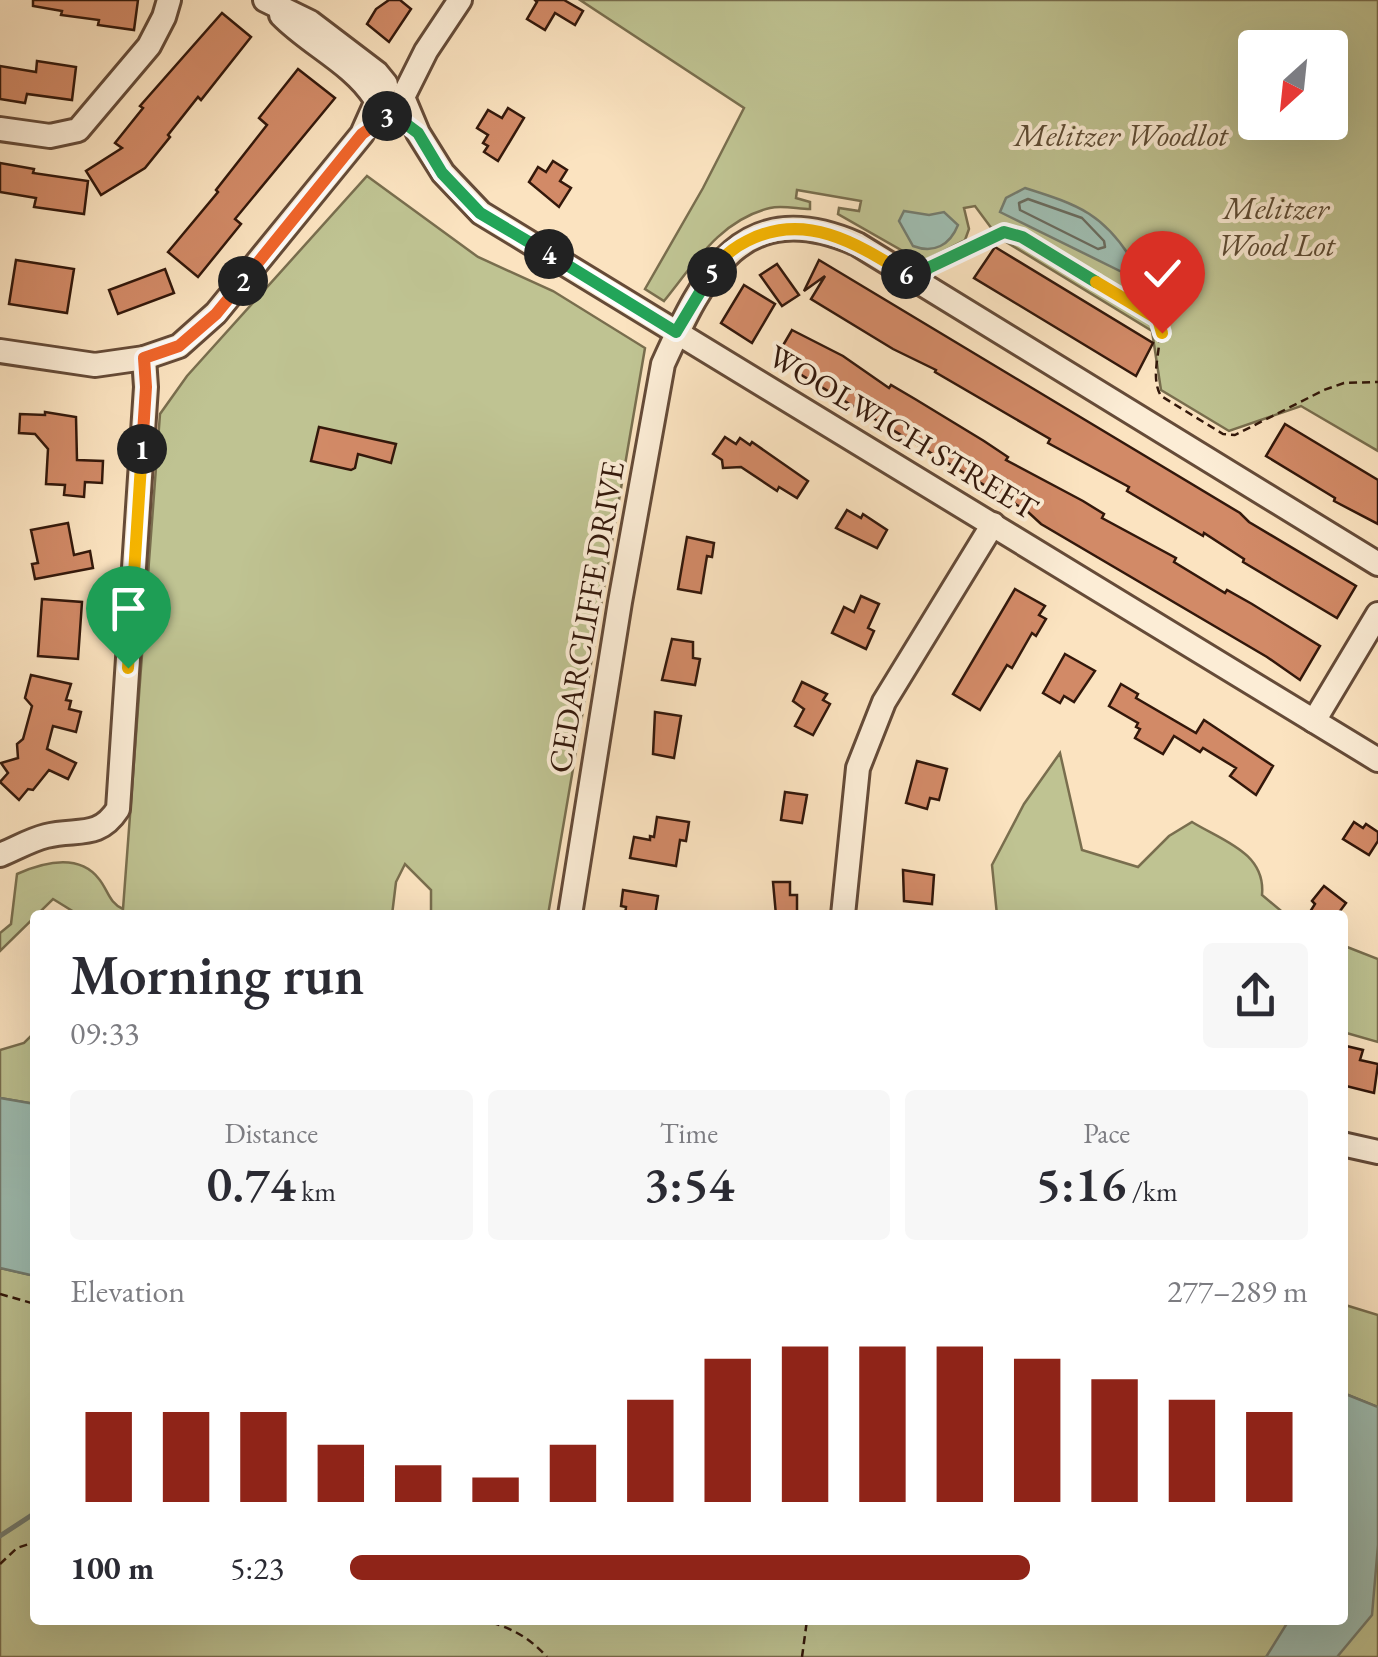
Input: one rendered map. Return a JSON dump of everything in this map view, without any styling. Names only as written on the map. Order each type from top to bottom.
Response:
[{"type":"street","points":[[0,129],[50,136],[78,130],[149,46],[169,0]]},
{"type":"street","points":[[0,351],[96,365],[144,358],[179,346],[216,314],[390,99],[460,0]]},
{"type":"street","name":"WOOLWICH STREET","points":[[267,1],[302,36],[390,99],[418,133],[442,173],[480,213],[1378,760]]},
{"type":"street","name":"CEDARCLIFFE DRIVE","points":[[571,910],[663,364],[676,332],[716,264],[739,245],[764,232],[792,228],[838,236],[1378,564]]},
{"type":"street","points":[[0,855],[46,836],[97,830],[109,823],[118,808],[146,387],[144,358]]},
{"type":"street","points":[[844,910],[858,768],[870,730],[993,524]]},
{"type":"street","points":[[1314,720],[1378,614]]},
{"type":"street","points":[[1348,1145],[1378,1152]]},
{"type":"path","points":[[918,282],[928,268],[1004,232],[1022,237],[1158,319],[1162,333],[1155,386],[1161,396],[1223,434],[1235,434],[1344,383],[1378,382]]},
{"type":"path","points":[[1177,419],[1183,409]]},
{"type":"path","points":[[0,1294],[30,1303]]},
{"type":"path","points":[[0,1564],[18,1548],[30,1544]]},
{"type":"path","points":[[500,1625],[532,1640],[546,1657]]},
{"type":"path","points":[[802,1657],[807,1625]]},
{"type":"green space","name":"Melitzer Woodlot","points":[[580,0],[1378,0],[1378,451],[1301,406],[1229,431],[1161,390],[1152,331],[998,237],[975,206],[964,208],[969,229],[965,240],[922,262],[838,214],[839,208],[859,211],[861,201],[797,190],[796,198],[810,202],[810,209],[770,208],[737,222],[710,245],[664,301],[645,289],[744,108]]},
{"type":"green space","points":[[367,176],[478,257],[553,291],[645,348],[549,910],[431,910],[431,890],[405,864],[396,882],[393,910],[71,910],[53,899],[42,910],[30,910],[30,922],[0,951],[0,933],[11,924],[17,874],[27,870],[60,862],[81,865],[99,879],[123,909],[160,414],[187,376]]},
{"type":"green space","points":[[1060,753],[1082,850],[1138,867],[1169,836],[1192,822],[1250,858],[1261,881],[1262,895],[1280,910],[996,910],[992,865],[1024,804]]},
{"type":"green space","points":[[1348,947],[1378,959],[1378,1042],[1348,1033]]},
{"type":"green space","points":[[30,1037],[30,1103],[0,1098],[0,1050],[24,1043]]},
{"type":"green space","points":[[0,1268],[30,1275],[30,1625],[1348,1625],[1348,1605],[1378,1529],[1378,1657],[0,1657]]},
{"type":"green space","points":[[1348,1306],[1378,1315],[1378,1407],[1348,1395]]},
{"type":"water","points":[[1025,188],[1089,214],[1113,234],[1135,265],[1122,272],[1000,212],[1006,198]]},
{"type":"water","points":[[904,211],[929,215],[944,212],[958,225],[951,238],[940,246],[913,246],[899,221]]},
{"type":"water","points":[[0,1098],[30,1103],[30,1275],[0,1268]]},
{"type":"water","points":[[1348,1395],[1378,1407],[1378,1545],[1372,1615],[1337,1657],[1266,1657],[1286,1625],[1348,1625]]},
{"type":"building","points":[[33,0],[138,0],[134,30],[61,15],[62,11],[33,6]]},
{"type":"building","points":[[389,0],[400,0],[411,9],[389,42],[367,24],[376,9]]},
{"type":"building","points":[[535,0],[564,0],[583,11],[575,25],[555,13],[545,30],[527,19]]},
{"type":"building","points":[[222,13],[251,37],[201,100],[198,97],[145,168],[101,195],[86,171],[122,148],[115,143],[143,108],[140,106]]},
{"type":"building","points":[[37,61],[76,67],[72,100],[27,94],[25,103],[0,99],[0,66],[36,72]]},
{"type":"building","points":[[298,69],[335,98],[235,219],[241,224],[198,277],[168,252],[267,125],[259,118]]},
{"type":"building","points":[[508,108],[524,118],[498,161],[484,152],[488,146],[483,143],[488,135],[477,128],[488,110],[502,118]]},
{"type":"building","points":[[553,161],[567,170],[560,181],[571,188],[559,207],[529,182],[538,167],[546,172]]},
{"type":"building","points":[[0,163],[34,169],[33,173],[88,181],[84,214],[34,207],[36,198],[0,192]]},
{"type":"building","points":[[995,247],[1153,343],[1136,376],[974,278]]},
{"type":"building","points":[[16,260],[74,269],[67,313],[9,304]]},
{"type":"building","points":[[819,260],[1356,586],[1337,618],[1243,562],[1244,559],[1204,533],[1203,536],[1127,491],[1129,487],[1048,443],[1050,439],[811,299],[825,276],[804,291]]},
{"type":"building","points":[[777,264],[799,295],[782,306],[760,275]]},
{"type":"building","points":[[165,269],[174,293],[118,314],[109,290]]},
{"type":"building","points":[[744,285],[775,304],[752,343],[721,323]]},
{"type":"building","points":[[792,330],[843,356],[889,388],[891,385],[915,399],[1008,457],[1006,460],[1083,501],[1104,514],[1102,518],[1320,646],[1300,680],[775,359]]},
{"type":"building","points":[[45,412],[76,417],[77,460],[103,461],[102,483],[85,482],[84,497],[64,495],[65,485],[46,484],[48,449],[35,434],[19,433],[20,414]]},
{"type":"building","points":[[1285,424],[1378,480],[1378,524],[1334,501],[1335,498],[1266,456]]},
{"type":"building","points":[[319,427],[396,444],[391,463],[358,454],[351,470],[311,461]]},
{"type":"building","points":[[725,437],[736,444],[740,438],[750,445],[752,442],[808,481],[797,498],[779,487],[777,491],[741,467],[723,468],[722,460],[713,454]]},
{"type":"building","points":[[847,510],[861,518],[863,514],[887,530],[877,548],[836,528]]},
{"type":"building","points":[[68,523],[74,555],[90,551],[93,568],[35,579],[32,564],[38,563],[31,530]]},
{"type":"building","points":[[687,537],[714,543],[712,557],[707,556],[701,593],[678,589]]},
{"type":"building","points":[[1015,589],[1045,606],[1039,615],[1046,619],[1036,636],[1032,633],[1012,668],[1007,665],[980,710],[953,694]]},
{"type":"building","points":[[861,596],[879,604],[868,628],[874,631],[866,649],[832,633],[844,607],[854,612]]},
{"type":"building","points":[[42,599],[82,602],[78,659],[38,656]]},
{"type":"building","points":[[672,639],[693,642],[693,658],[700,659],[695,685],[662,680]]},
{"type":"building","points":[[1065,654],[1095,671],[1074,702],[1064,696],[1060,703],[1043,693]]},
{"type":"building","points":[[31,675],[71,684],[66,700],[71,701],[69,709],[81,712],[76,732],[53,726],[47,749],[76,763],[68,779],[49,770],[19,800],[0,782],[8,773],[1,763],[18,758],[17,744],[23,739],[32,706],[25,698]]},
{"type":"building","points":[[802,682],[827,694],[823,700],[830,704],[813,735],[795,726],[804,709],[793,701]]},
{"type":"building","points":[[1121,684],[1138,694],[1136,698],[1196,733],[1204,720],[1273,766],[1256,795],[1230,776],[1236,768],[1203,748],[1200,752],[1174,736],[1163,754],[1135,738],[1140,729],[1136,727],[1138,723],[1109,706]]},
{"type":"building","points":[[655,712],[681,716],[674,758],[653,754]]},
{"type":"building","points":[[917,761],[947,769],[939,800],[930,798],[927,809],[906,803]]},
{"type":"building","points":[[785,792],[807,795],[802,823],[781,820]]},
{"type":"building","points":[[657,817],[689,822],[686,841],[680,840],[676,866],[630,858],[634,837],[654,837]]},
{"type":"building","points":[[1354,822],[1378,832],[1378,841],[1369,855],[1343,839]]},
{"type":"building","points":[[903,870],[934,875],[932,904],[904,901]]},
{"type":"building","points":[[773,882],[790,882],[790,895],[797,895],[797,910],[776,910]]},
{"type":"building","points":[[1324,886],[1346,903],[1341,910],[1311,910],[1315,904],[1312,901]]},
{"type":"building","points":[[623,890],[658,896],[656,910],[626,910],[621,906]]},
{"type":"building","points":[[1348,1046],[1363,1050],[1360,1060],[1378,1064],[1374,1093],[1348,1086]]},
{"type":"waterway","points":[[0,1536],[30,1516]]},
{"type":"route","points":[[128,668],[146,387],[144,358],[179,346],[216,314],[362,134],[389,115],[418,133],[442,173],[480,213],[676,332],[716,264],[739,245],[764,232],[792,228],[819,230],[857,244],[918,282],[928,268],[1004,232],[1022,237],[1158,319],[1162,333]]},
{"type":"park label","name":"Melitzer Wood Lot","points":[[1276,226]]}]
